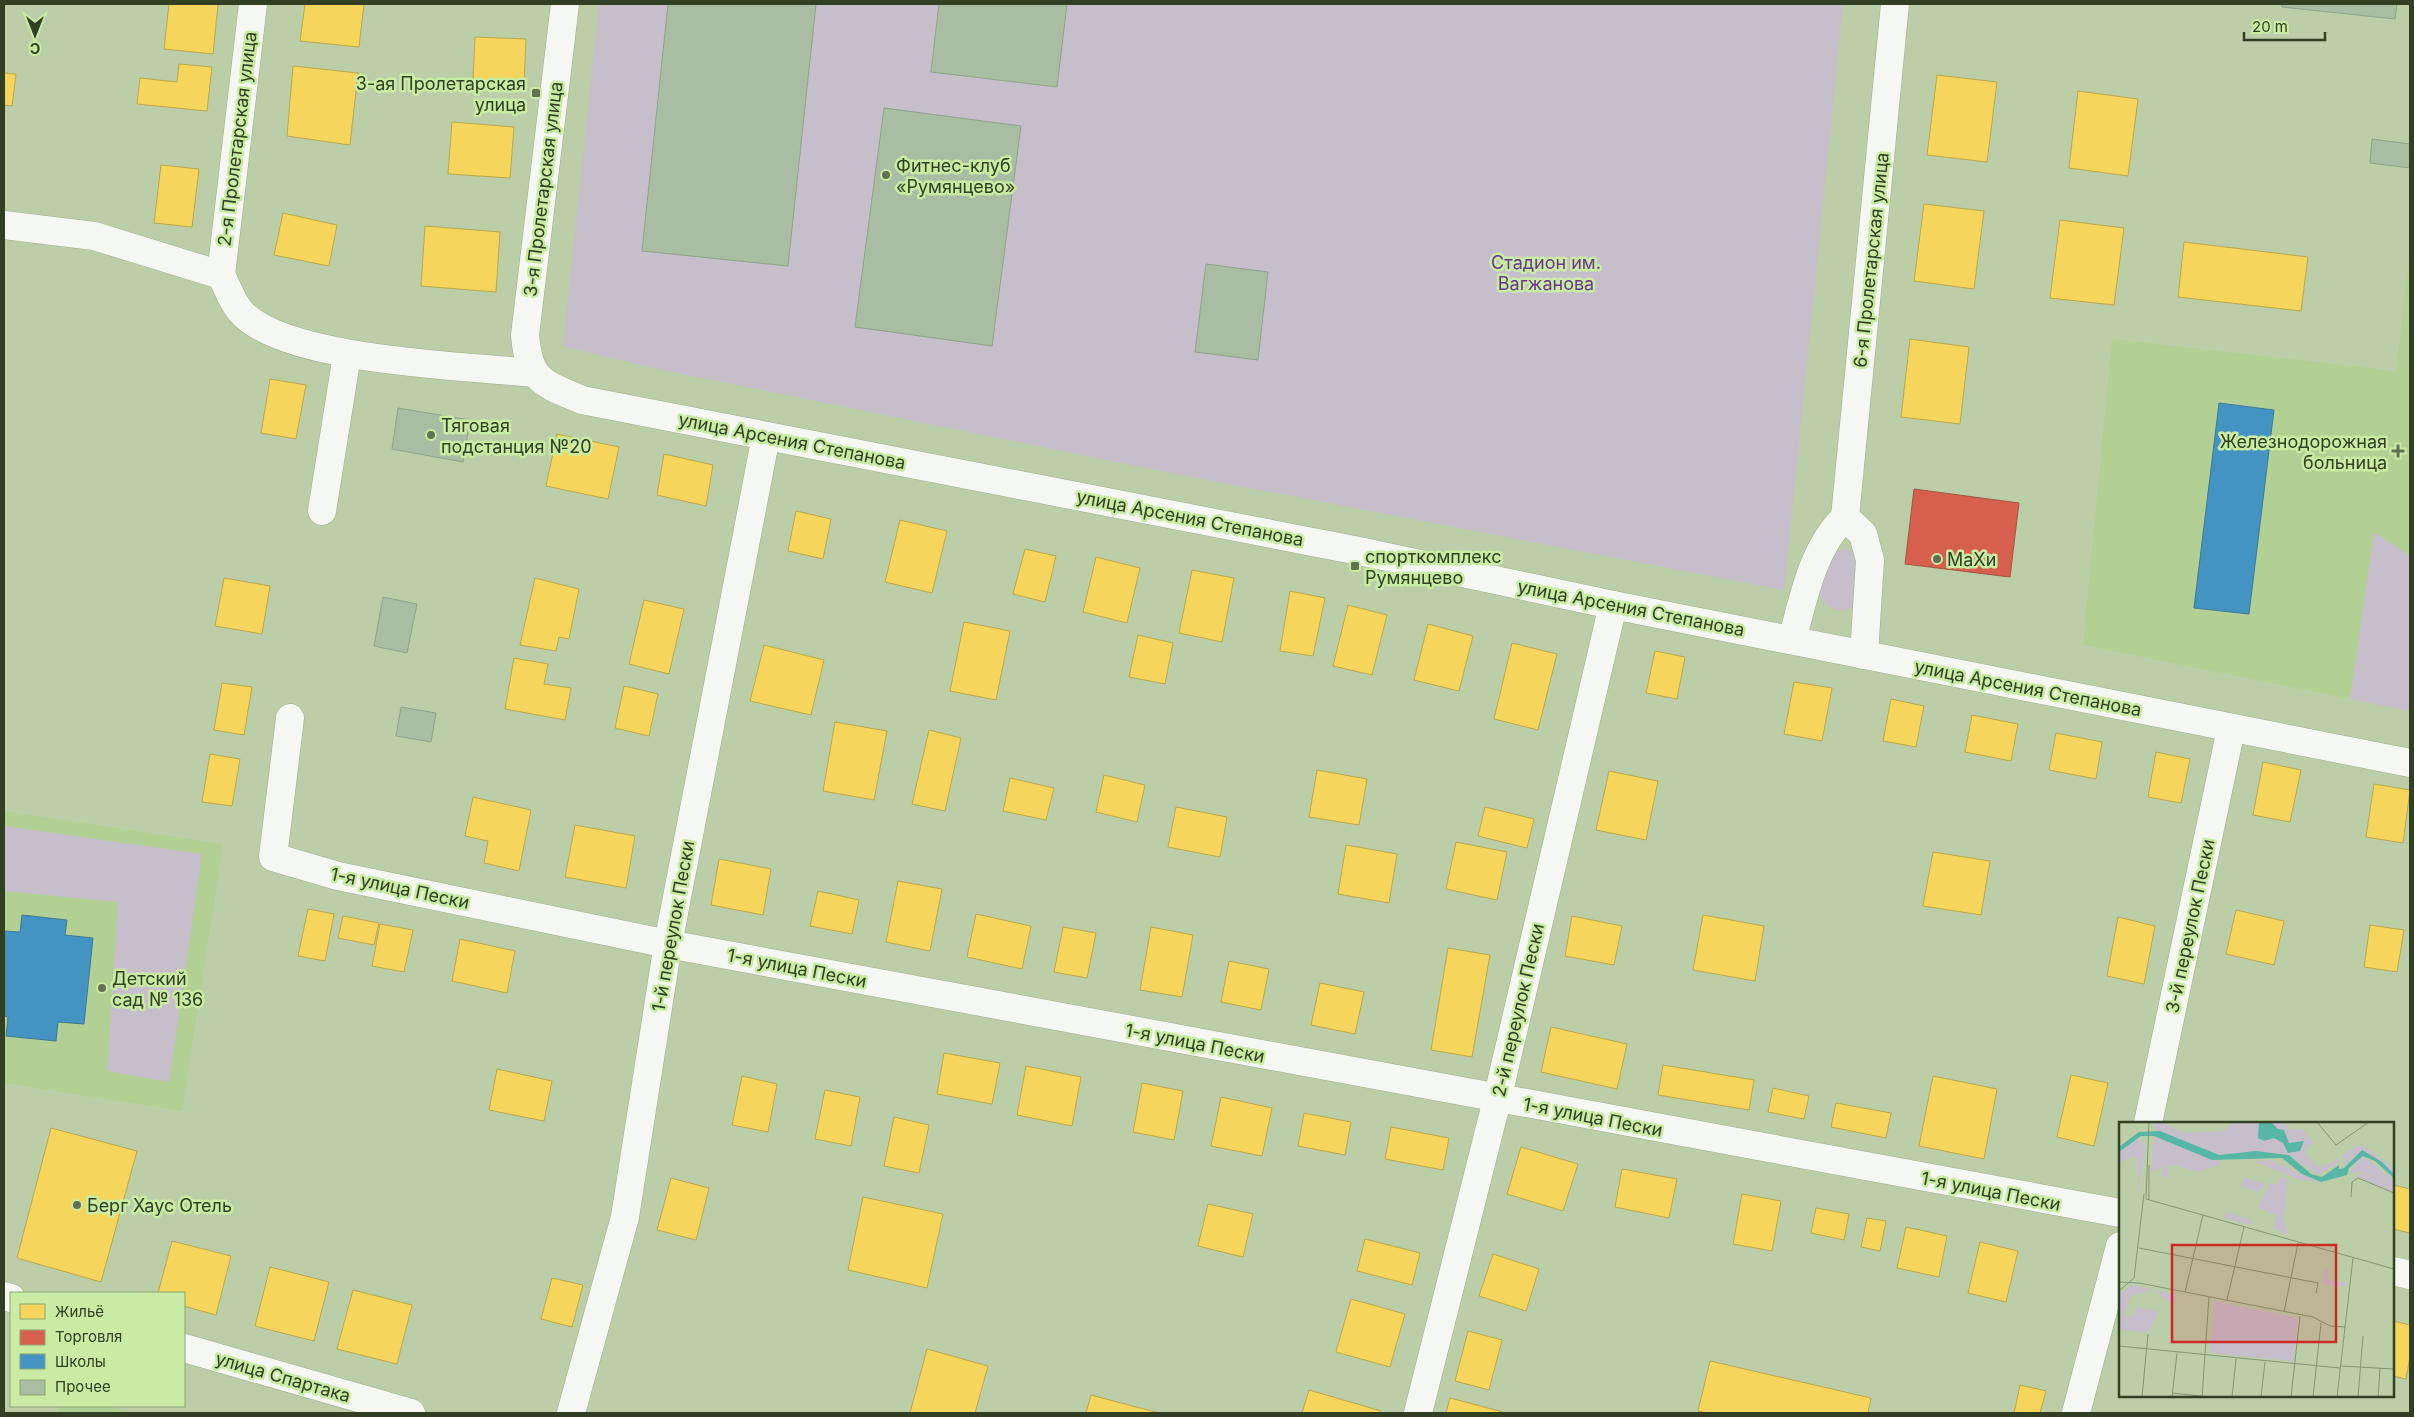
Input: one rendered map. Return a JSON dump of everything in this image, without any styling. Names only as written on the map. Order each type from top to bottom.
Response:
[{"type":"street","name":"2-я Пролетарская улица","points":[[221,275],[253,4]]},
{"type":"street","name":"3-я Пролетарская улица","points":[[534,373],[527,352],[526,335],[565,4]]},
{"type":"street","name":"6-я Пролетарская улица","points":[[1845,517],[1896,4]]},
{"type":"street","points":[[4,225],[94,236],[221,275],[240,312],[266,331],[347,355],[534,373]]},
{"type":"street","points":[[322,511],[347,355]]},
{"type":"street","name":"улица Арсения Степанова","points":[[534,373],[551,386],[582,400],[1340,548],[1613,605],[2410,762]]},
{"type":"street","name":"1-й переулок Пески","points":[[571,1413],[625,1217],[668,944],[766,436]]},
{"type":"street","points":[[1792,640],[1806,586],[1819,552],[1833,529],[1845,517],[1863,534],[1870,560],[1864,655]]},
{"type":"street","name":"2-й переулок Пески","points":[[1418,1413],[1497,1100],[1613,605]]},
{"type":"street","name":"1-я улица Пески","points":[[290,718],[273,857],[338,876],[668,944],[1497,1100],[2119,1213]]},
{"type":"street","name":"3-й переулок Пески","points":[[2148,1122],[2231,728]]},
{"type":"street","points":[[2076,1413],[2119,1250]]},
{"type":"street","points":[[2394,1271],[2410,1275]]},
{"type":"street","name":"улица Спартака","points":[[185,1348],[411,1413]]},
{"type":"shaded area","points":[[2410,253],[2410,711],[2083,645],[2112,339],[2396,371]]},
{"type":"shaded area","name":"Детский сад № 136","points":[[4,811],[223,844],[182,1111],[4,1083]]},
{"type":"shaded area","points":[[59,1407],[111,1407],[133,1413],[56,1413]]},
{"type":"green space","name":"Стадион им. Вагжанова","points":[[599,4],[1843,4],[1784,590],[1156,470],[653,368],[563,346]]},
{"type":"green space","points":[[2374,532],[2410,556],[2410,711],[2350,699]]},
{"type":"green space","points":[[1844,549],[1852,551],[1859,556],[1860,589],[1855,605],[1850,609],[1838,610],[1826,605],[1822,600],[1819,589],[1821,579],[1832,553]]},
{"type":"green space","points":[[4,826],[202,854],[169,1082],[107,1071],[118,902],[4,891]]},
{"type":"building: Жильё","points":[[169,4],[218,4],[213,54],[164,49]]},
{"type":"building: Жильё","points":[[305,4],[364,4],[359,47],[300,41]]},
{"type":"building: Жильё","points":[[475,37],[526,39],[524,83],[473,80]]},
{"type":"building: Жильё","points":[[179,64],[212,67],[207,111],[137,104],[140,78],[177,82]]},
{"type":"building: Жильё","points":[[293,66],[358,73],[350,145],[287,136]]},
{"type":"building: Жильё","points":[[4,73],[16,74],[12,106],[4,105]]},
{"type":"building: Жильё","points":[[1937,75],[1997,82],[1987,162],[1927,155]]},
{"type":"building: Жильё","points":[[2078,91],[2138,99],[2128,176],[2069,168]]},
{"type":"building: Жильё","points":[[452,122],[514,127],[510,178],[448,174]]},
{"type":"building: Жильё","points":[[161,165],[199,169],[192,227],[154,223]]},
{"type":"building: Жильё","points":[[1924,204],[1984,211],[1974,289],[1914,281]]},
{"type":"building: Жильё","points":[[283,213],[337,225],[329,266],[274,255]]},
{"type":"building: Жильё","points":[[2060,220],[2124,228],[2114,305],[2050,298]]},
{"type":"building: Жильё","points":[[425,226],[500,232],[496,292],[421,286]]},
{"type":"building: Жильё","points":[[2184,242],[2308,257],[2301,311],[2178,297]]},
{"type":"building: Жильё","points":[[1910,339],[1969,347],[1960,424],[1901,417]]},
{"type":"building: Жильё","points":[[270,379],[306,385],[296,439],[261,433]]},
{"type":"building: Жильё","points":[[557,434],[619,447],[608,499],[546,486]]},
{"type":"building: Жильё","points":[[664,454],[713,465],[706,506],[657,495]]},
{"type":"building: Жильё","points":[[796,511],[831,519],[823,559],[788,551]]},
{"type":"building: Жильё","points":[[900,520],[947,531],[932,593],[885,582]]},
{"type":"building: Жильё","points":[[1025,549],[1056,556],[1045,602],[1013,594]]},
{"type":"building: Жильё","points":[[1096,557],[1140,568],[1127,623],[1083,612]]},
{"type":"building: Жильё","points":[[1192,570],[1234,578],[1222,642],[1179,633]]},
{"type":"building: Жильё","points":[[224,578],[270,586],[262,634],[215,626]]},
{"type":"building: Жильё","points":[[535,578],[579,589],[569,639],[559,637],[556,651],[520,645]]},
{"type":"building: Жильё","points":[[1290,591],[1325,598],[1313,656],[1280,651]]},
{"type":"building: Жильё","points":[[644,600],[684,609],[669,674],[629,664]]},
{"type":"building: Жильё","points":[[1348,605],[1387,615],[1372,675],[1333,666]]},
{"type":"building: Жильё","points":[[964,622],[1010,631],[996,700],[950,691]]},
{"type":"building: Жильё","points":[[1428,624],[1473,636],[1459,691],[1414,680]]},
{"type":"building: Жильё","points":[[1138,635],[1173,643],[1165,684],[1129,677]]},
{"type":"building: Жильё","points":[[1512,643],[1557,654],[1538,730],[1494,719]]},
{"type":"building: Жильё","points":[[764,645],[824,660],[811,715],[750,701]]},
{"type":"building: Жильё","points":[[1655,651],[1685,657],[1677,699],[1646,693]]},
{"type":"building: Жильё","points":[[514,658],[548,664],[544,684],[571,688],[565,720],[505,709]]},
{"type":"building: Жильё","points":[[1794,682],[1832,688],[1822,741],[1784,734]]},
{"type":"building: Жильё","points":[[222,683],[252,687],[244,735],[214,730]]},
{"type":"building: Жильё","points":[[624,686],[658,694],[649,736],[615,728]]},
{"type":"building: Жильё","points":[[1891,699],[1924,706],[1916,747],[1883,741]]},
{"type":"building: Жильё","points":[[1972,715],[2018,724],[2011,761],[1965,752]]},
{"type":"building: Жильё","points":[[835,722],[887,731],[874,800],[823,791]]},
{"type":"building: Жильё","points":[[929,730],[961,738],[945,811],[912,804]]},
{"type":"building: Жильё","points":[[2056,733],[2102,742],[2096,779],[2049,770]]},
{"type":"building: Жильё","points":[[2156,752],[2190,759],[2181,803],[2148,797]]},
{"type":"building: Жильё","points":[[210,754],[240,759],[232,806],[202,802]]},
{"type":"building: Жильё","points":[[2263,762],[2301,770],[2290,822],[2253,815]]},
{"type":"building: Жильё","points":[[1317,770],[1367,779],[1359,825],[1309,817]]},
{"type":"building: Жильё","points":[[1609,771],[1658,781],[1646,840],[1596,830]]},
{"type":"building: Жильё","points":[[1104,775],[1145,785],[1137,822],[1096,812]]},
{"type":"building: Жильё","points":[[1010,778],[1054,788],[1046,820],[1003,811]]},
{"type":"building: Жильё","points":[[2374,784],[2410,790],[2403,843],[2366,837]]},
{"type":"building: Жильё","points":[[473,797],[531,810],[519,871],[484,863],[488,841],[465,836]]},
{"type":"building: Жильё","points":[[1176,807],[1227,817],[1220,857],[1168,847]]},
{"type":"building: Жильё","points":[[1485,807],[1534,819],[1527,848],[1478,836]]},
{"type":"building: Жильё","points":[[575,825],[635,836],[626,888],[565,877]]},
{"type":"building: Жильё","points":[[1456,842],[1507,852],[1497,900],[1446,889]]},
{"type":"building: Жильё","points":[[1346,845],[1397,854],[1389,903],[1338,894]]},
{"type":"building: Жильё","points":[[1933,852],[1990,861],[1981,915],[1923,906]]},
{"type":"building: Жильё","points":[[719,859],[771,869],[763,915],[711,905]]},
{"type":"building: Жильё","points":[[898,881],[942,889],[930,951],[886,942]]},
{"type":"building: Жильё","points":[[818,891],[859,900],[852,934],[810,926]]},
{"type":"building: Жильё","points":[[308,909],[334,914],[325,961],[298,956]]},
{"type":"building: Жильё","points":[[2236,910],[2284,921],[2274,965],[2226,954]]},
{"type":"building: Жильё","points":[[976,914],[1031,926],[1022,969],[967,957]]},
{"type":"building: Жильё","points":[[1703,915],[1764,926],[1755,981],[1693,970]]},
{"type":"building: Жильё","points":[[343,916],[379,923],[374,945],[338,938]]},
{"type":"building: Жильё","points":[[1572,916],[1622,926],[1614,965],[1565,956]]},
{"type":"building: Жильё","points":[[2118,917],[2155,926],[2144,984],[2107,976]]},
{"type":"building: Жильё","points":[[380,924],[413,930],[404,972],[372,966]]},
{"type":"building: Жильё","points":[[2370,925],[2404,930],[2397,972],[2364,967]]},
{"type":"building: Жильё","points":[[1063,927],[1096,933],[1087,978],[1054,972]]},
{"type":"building: Жильё","points":[[1151,927],[1193,935],[1182,997],[1140,990]]},
{"type":"building: Жильё","points":[[460,939],[515,951],[507,993],[452,981]]},
{"type":"building: Жильё","points":[[1448,948],[1490,955],[1472,1057],[1431,1050]]},
{"type":"building: Жильё","points":[[1229,961],[1269,969],[1261,1010],[1221,1002]]},
{"type":"building: Жильё","points":[[1320,983],[1364,992],[1355,1034],[1311,1025]]},
{"type":"building: Жильё","points":[[1551,1027],[1627,1044],[1617,1089],[1541,1072]]},
{"type":"building: Жильё","points":[[944,1053],[1000,1063],[992,1104],[937,1094]]},
{"type":"building: Жильё","points":[[1663,1065],[1754,1080],[1749,1110],[1658,1095]]},
{"type":"building: Жильё","points":[[1026,1066],[1081,1077],[1072,1126],[1017,1115]]},
{"type":"building: Жильё","points":[[497,1069],[552,1081],[544,1121],[489,1110]]},
{"type":"building: Жильё","points":[[2071,1075],[2108,1083],[2094,1146],[2057,1137]]},
{"type":"building: Жильё","points":[[742,1076],[777,1084],[768,1132],[732,1125]]},
{"type":"building: Жильё","points":[[1933,1076],[1997,1089],[1984,1159],[1919,1146]]},
{"type":"building: Жильё","points":[[1142,1083],[1183,1091],[1174,1140],[1133,1132]]},
{"type":"building: Жильё","points":[[1773,1088],[1809,1096],[1804,1119],[1768,1112]]},
{"type":"building: Жильё","points":[[825,1090],[860,1097],[851,1146],[815,1139]]},
{"type":"building: Жильё","points":[[1221,1097],[1272,1108],[1262,1156],[1211,1146]]},
{"type":"building: Жильё","points":[[1836,1103],[1891,1113],[1886,1138],[1831,1127]]},
{"type":"building: Жильё","points":[[1304,1113],[1351,1122],[1345,1155],[1298,1146]]},
{"type":"building: Жильё","points":[[894,1117],[929,1125],[919,1173],[884,1166]]},
{"type":"building: Жильё","points":[[1391,1127],[1449,1138],[1443,1170],[1385,1159]]},
{"type":"building: Жильё","name":"Берг Хаус Отель","points":[[51,1128],[137,1151],[101,1282],[17,1258]]},
{"type":"building: Жильё","points":[[1521,1147],[1578,1164],[1563,1211],[1507,1194]]},
{"type":"building: Жильё","points":[[1622,1169],[1677,1179],[1669,1218],[1615,1207]]},
{"type":"building: Жильё","points":[[671,1178],[709,1188],[696,1240],[657,1230]]},
{"type":"building: Жильё","points":[[2394,1185],[2410,1189],[2410,1233],[2394,1229]]},
{"type":"building: Жильё","points":[[1742,1194],[1781,1201],[1772,1251],[1733,1244]]},
{"type":"building: Жильё","points":[[863,1197],[943,1214],[927,1288],[848,1270]]},
{"type":"building: Жильё","points":[[1208,1204],[1253,1214],[1243,1257],[1198,1246]]},
{"type":"building: Жильё","points":[[1816,1208],[1849,1214],[1844,1240],[1811,1233]]},
{"type":"building: Жильё","points":[[1867,1218],[1886,1221],[1880,1251],[1861,1247]]},
{"type":"building: Жильё","points":[[1906,1227],[1947,1236],[1939,1277],[1897,1268]]},
{"type":"building: Жильё","points":[[1365,1239],[1420,1253],[1412,1285],[1357,1271]]},
{"type":"building: Жильё","points":[[172,1241],[231,1256],[216,1315],[185,1306],[185,1292],[158,1292]]},
{"type":"building: Жильё","points":[[1980,1242],[2018,1251],[2006,1302],[1968,1293]]},
{"type":"building: Жильё","points":[[1493,1254],[1539,1269],[1526,1311],[1479,1296]]},
{"type":"building: Жильё","points":[[270,1267],[329,1282],[314,1341],[255,1326]]},
{"type":"building: Жильё","points":[[552,1278],[583,1285],[572,1327],[541,1319]]},
{"type":"building: Жильё","points":[[353,1290],[412,1305],[397,1364],[337,1349]]},
{"type":"building: Жильё","points":[[1351,1299],[1405,1314],[1390,1367],[1336,1352]]},
{"type":"building: Жильё","points":[[2394,1321],[2410,1325],[2410,1357],[2406,1379],[2394,1376]]},
{"type":"building: Жильё","points":[[1468,1331],[1502,1340],[1489,1390],[1455,1381]]},
{"type":"building: Жильё","points":[[927,1349],[988,1366],[975,1413],[910,1413]]},
{"type":"building: Жильё","points":[[1710,1361],[1871,1398],[1868,1413],[1708,1413],[1698,1411]]},
{"type":"building: Жильё","points":[[2020,1385],[2046,1391],[2040,1413],[2014,1413]]},
{"type":"building: Жильё","points":[[1309,1390],[1381,1411],[1381,1413],[1302,1413]]},
{"type":"building: Жильё","points":[[1091,1395],[1159,1413],[1086,1413]]},
{"type":"building: Жильё","points":[[1450,1398],[1503,1412],[1503,1413],[1446,1413]]},
{"type":"building: Торговля","points":[[1914,489],[2019,503],[2010,577],[1905,564]]},
{"type":"building: Школы","points":[[2219,403],[2274,410],[2249,614],[2194,608]]},
{"type":"building: Школы","points":[[22,915],[67,920],[65,935],[93,938],[84,1024],[58,1022],[56,1041],[6,1036],[8,1017],[4,1016],[4,931],[20,932]]},
{"type":"building: Прочее","points":[[668,4],[816,4],[788,266],[642,251]]},
{"type":"building: Прочее","points":[[939,4],[1067,4],[1057,87],[931,72]]},
{"type":"building: Прочее","points":[[2282,4],[2397,4],[2395,19],[2282,7]]},
{"type":"building: Прочее","points":[[884,108],[1021,126],[992,346],[855,327]]},
{"type":"building: Прочее","points":[[2372,139],[2410,144],[2410,168],[2370,163]]},
{"type":"building: Прочее","points":[[1206,264],[1268,272],[1258,360],[1195,352]]},
{"type":"building: Прочее","name":"Тяговая подстанция №20","points":[[398,408],[470,420],[463,462],[392,449]]},
{"type":"building: Прочее","points":[[383,597],[417,604],[407,653],[374,646]]},
{"type":"building: Прочее","points":[[401,707],[436,713],[431,742],[396,736]]},
{"type":"place","name":"3-ая Пролетарская улица","points":[[536,93]]},
{"type":"place","name":"Фитнес-клуб «Румянцево»","points":[[886,175]]},
{"type":"place","name":"Тяговая подстанция №20","points":[[431,435]]},
{"type":"place","name":"Железнодорожная больница","points":[[2398,451]]},
{"type":"place","name":"МаХи","points":[[1937,559]]},
{"type":"place","name":"cпорткомплекс Румянцево","points":[[1355,566]]},
{"type":"place","name":"Детский сад № 136","points":[[102,988]]},
{"type":"place","name":"Берг Хаус Отель","points":[[77,1205]]}]
